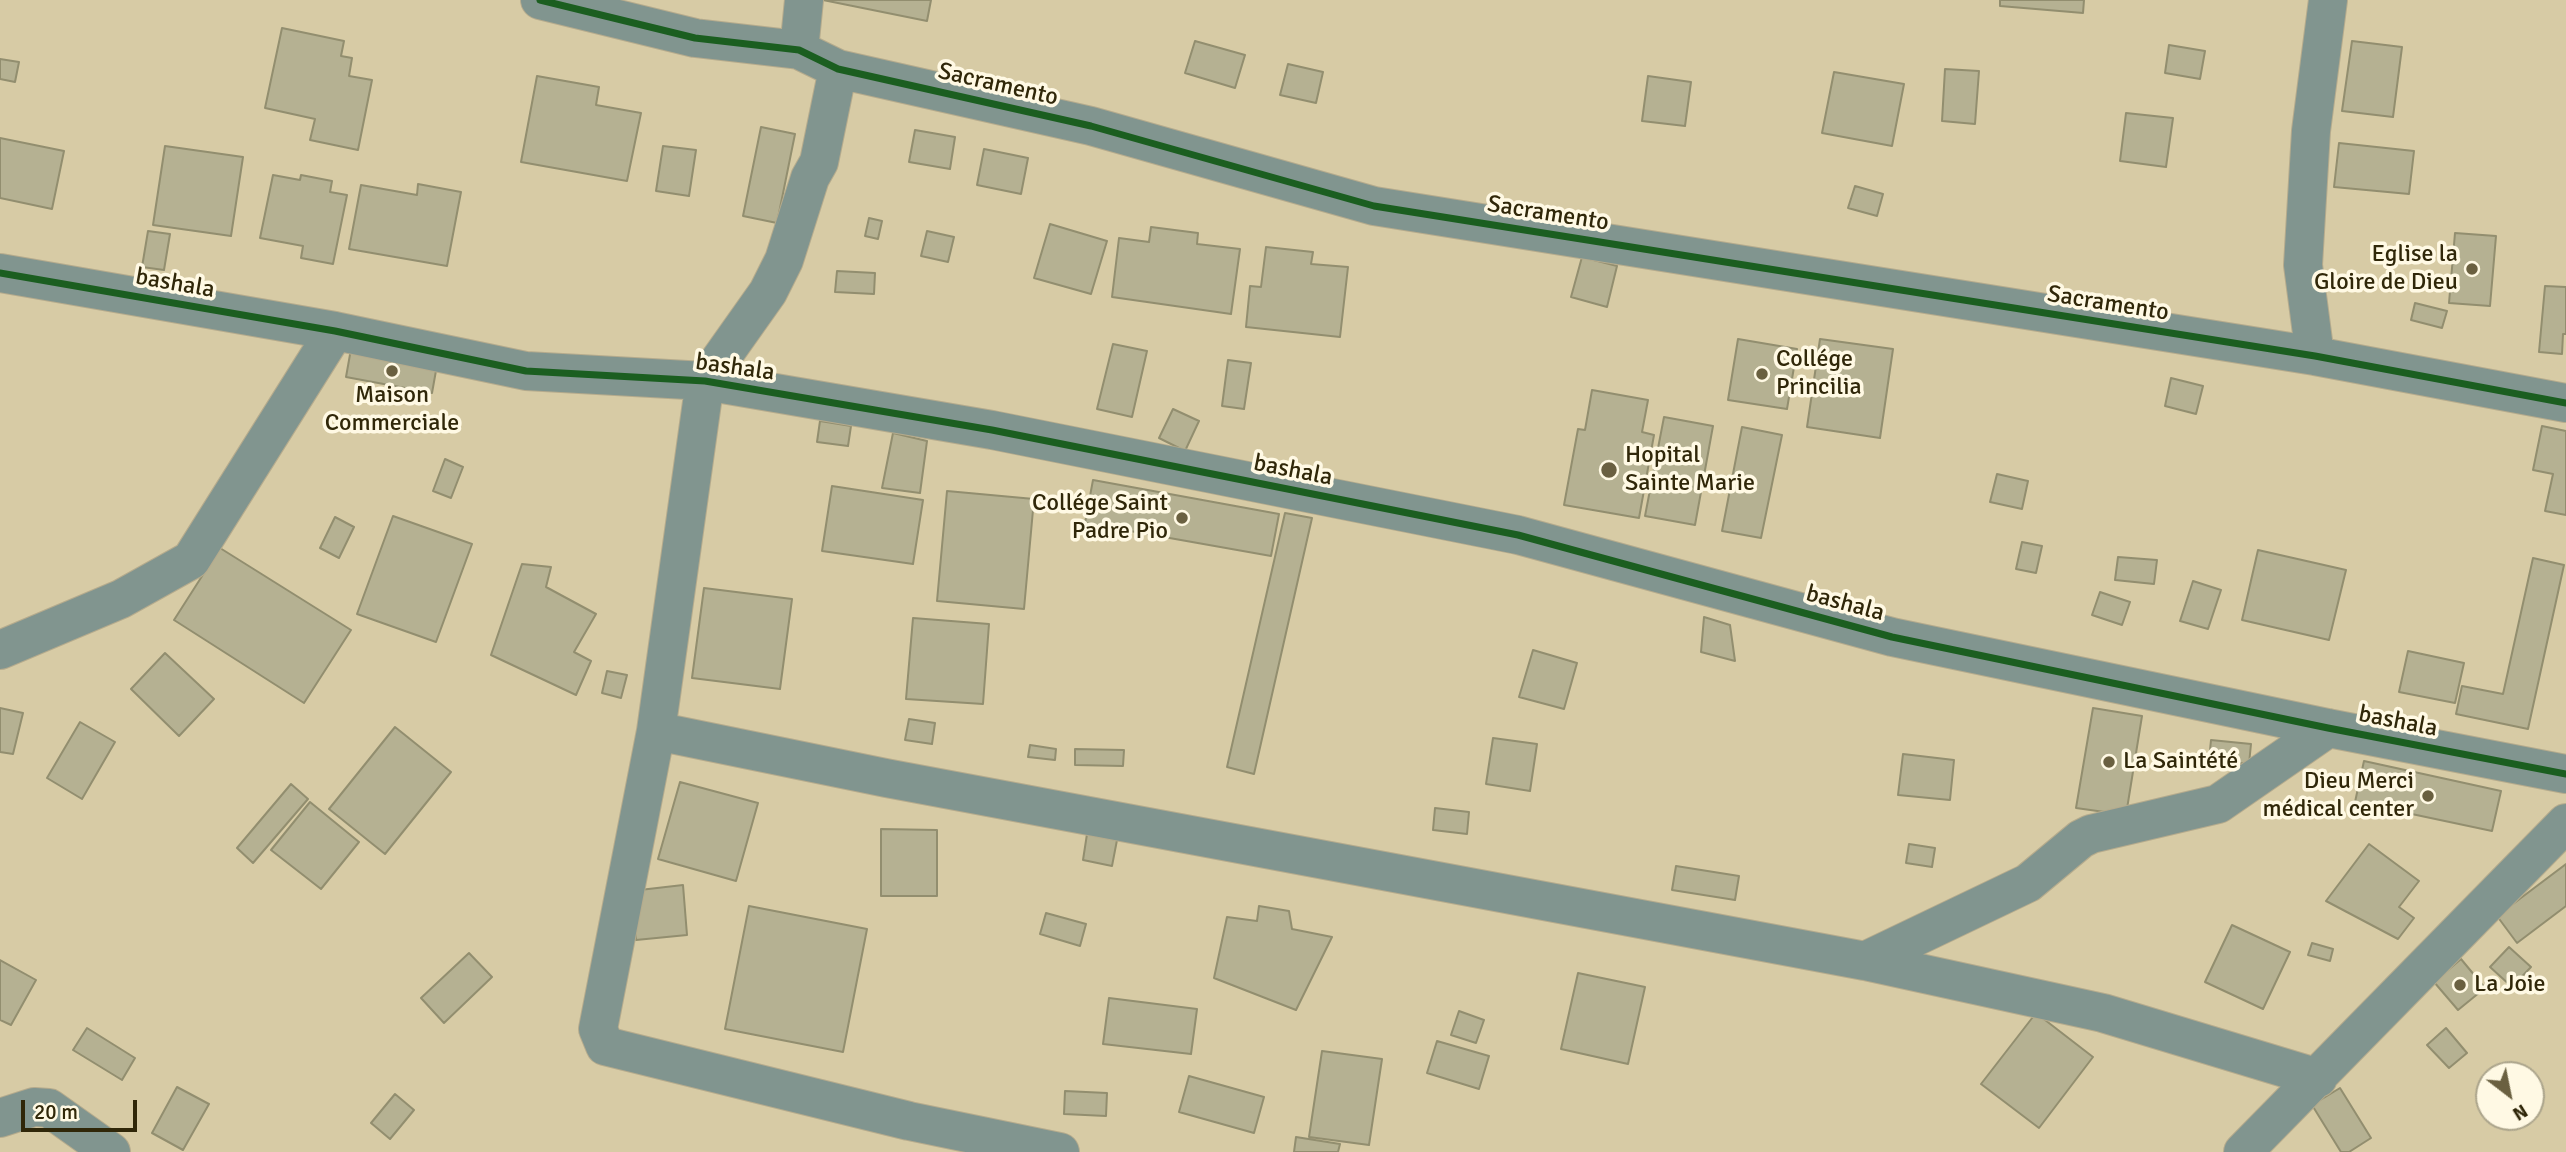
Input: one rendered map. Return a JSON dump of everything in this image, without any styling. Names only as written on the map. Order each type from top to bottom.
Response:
[{"type":"street","name":"Sacramento","points":[[540,0],[695,38],[799,50],[838,69],[1091,126],[1374,206],[2315,356],[2566,403]]},
{"type":"street","points":[[799,50],[804,0]]},
{"type":"street","points":[[2315,356],[2303,265],[2311,131],[2329,1]]},
{"type":"street","points":[[838,69],[819,162],[810,178],[784,260],[768,292],[705,381],[656,731],[598,1029],[605,1046],[908,1136],[1059,1152]]},
{"type":"street","name":"bashala","points":[[0,273],[335,331],[526,371],[705,381],[992,430],[1518,535],[1892,637],[2328,729],[2566,774]]},
{"type":"street","points":[[0,649],[121,599],[191,560],[335,331]]},
{"type":"street","points":[[1865,961],[2028,883],[2081,839],[2091,834],[2218,804],[2328,729]]},
{"type":"street","points":[[656,731],[899,781],[1865,961],[2103,1013],[2318,1078]]},
{"type":"street","points":[[2243,1152],[2566,823]]},
{"type":"street","points":[[0,1118],[34,1107],[49,1108],[111,1152]]},
{"type":"building","points":[[823,0],[931,0],[927,21]]},
{"type":"building","points":[[2000,0],[2084,0],[2083,13],[2000,6]]},
{"type":"building","points":[[282,28],[344,41],[341,56],[352,58],[349,76],[372,80],[358,150],[310,140],[315,119],[265,108]]},
{"type":"building","points":[[1195,41],[1245,55],[1235,88],[1185,73]]},
{"type":"building","points":[[2352,41],[2402,47],[2393,117],[2342,111]]},
{"type":"building","points":[[2169,45],[2205,51],[2200,79],[2165,73]]},
{"type":"building","points":[[0,59],[19,62],[15,82],[0,79]]},
{"type":"building","points":[[1288,64],[1323,72],[1316,103],[1280,95]]},
{"type":"building","points":[[1945,69],[1979,71],[1975,124],[1942,121]]},
{"type":"building","points":[[1834,72],[1904,84],[1892,146],[1822,133]]},
{"type":"building","points":[[537,76],[599,87],[596,105],[641,113],[627,181],[521,162]]},
{"type":"building","points":[[1648,76],[1691,82],[1685,126],[1642,121]]},
{"type":"building","points":[[2126,113],[2173,118],[2166,167],[2120,161]]},
{"type":"building","points":[[761,127],[795,134],[777,223],[743,216]]},
{"type":"building","points":[[915,130],[955,137],[950,169],[909,162]]},
{"type":"building","points":[[0,138],[64,151],[52,209],[0,198]]},
{"type":"building","points":[[2339,143],[2414,151],[2409,194],[2334,187]]},
{"type":"building","points":[[165,146],[243,157],[231,236],[153,225]]},
{"type":"building","points":[[663,146],[696,150],[689,196],[656,191]]},
{"type":"building","points":[[984,149],[1028,158],[1021,194],[977,185]]},
{"type":"building","points":[[273,175],[300,180],[301,175],[332,181],[330,192],[347,195],[333,264],[301,258],[303,246],[260,238]]},
{"type":"building","points":[[418,184],[461,192],[447,266],[349,249],[361,185],[417,195]]},
{"type":"building","points":[[1855,186],[1883,194],[1877,216],[1848,208]]},
{"type":"building","points":[[869,218],[882,221],[878,239],[865,236]]},
{"type":"building","points":[[1050,224],[1107,241],[1091,294],[1034,278]]},
{"type":"building","points":[[1151,227],[1198,233],[1197,244],[1240,249],[1231,314],[1112,297],[1119,238],[1149,242]]},
{"type":"building","points":[[148,231],[170,234],[164,270],[142,267]]},
{"type":"building","points":[[927,231],[954,237],[948,262],[921,256]]},
{"type":"building","name":"Eglise la Gloire de Dieu","points":[[2455,233],[2496,236],[2490,306],[2449,303]]},
{"type":"building","points":[[1266,247],[1313,252],[1311,264],[1348,267],[1340,337],[1246,327],[1250,286],[1261,287]]},
{"type":"building","points":[[1582,257],[1617,266],[1607,307],[1571,297]]},
{"type":"building","points":[[837,271],[875,273],[874,294],[835,292]]},
{"type":"building","points":[[2545,286],[2566,287],[2566,334],[2563,334],[2562,354],[2539,352]]},
{"type":"building","points":[[2415,303],[2447,311],[2442,328],[2411,320]]},
{"type":"building","name":"Collége Princilia","points":[[1738,339],[1797,349],[1787,409],[1728,400]]},
{"type":"building","points":[[1820,339],[1893,349],[1880,438],[1807,427]]},
{"type":"building","points":[[1113,344],[1147,351],[1132,417],[1097,409]]},
{"type":"building","name":"Maison Commerciale","points":[[351,349],[437,365],[432,393],[346,377]]},
{"type":"building","points":[[1228,360],[1251,363],[1244,409],[1222,406]]},
{"type":"building","points":[[2171,378],[2203,386],[2196,414],[2165,406]]},
{"type":"building","name":"Hopital Sainte Marie","points":[[1592,390],[1648,400],[1642,432],[1654,435],[1639,518],[1564,505],[1578,429],[1585,430]]},
{"type":"building","points":[[1173,409],[1199,421],[1185,451],[1159,438]]},
{"type":"building","points":[[1664,417],[1713,426],[1695,525],[1645,516]]},
{"type":"building","points":[[820,421],[851,426],[848,446],[817,442]]},
{"type":"building","points":[[2542,426],[2566,431],[2566,515],[2545,511],[2553,474],[2533,470]]},
{"type":"building","points":[[1742,427],[1782,435],[1761,538],[1722,531]]},
{"type":"building","points":[[893,433],[927,441],[920,493],[882,488]]},
{"type":"building","points":[[445,459],[463,467],[451,498],[433,491]]},
{"type":"building","points":[[1997,474],[2028,481],[2022,509],[1990,502]]},
{"type":"building","name":"Collége Saint Padre Pio","points":[[1093,480],[1279,514],[1271,556],[1085,523]]},
{"type":"building","points":[[832,486],[923,500],[913,564],[822,551]]},
{"type":"building","points":[[947,491],[1034,499],[1024,609],[937,601]]},
{"type":"building","points":[[1285,513],[1312,518],[1254,774],[1227,767]]},
{"type":"building","points":[[393,516],[472,544],[436,642],[357,614]]},
{"type":"building","points":[[335,517],[354,527],[339,558],[320,548]]},
{"type":"building","points":[[2022,542],[2042,546],[2036,573],[2016,569]]},
{"type":"building","points":[[220,548],[351,630],[304,703],[174,620]]},
{"type":"building","points":[[2258,550],[2346,570],[2329,640],[2242,620]]},
{"type":"building","points":[[2118,557],[2157,560],[2154,584],[2115,580]]},
{"type":"building","points":[[2533,558],[2564,565],[2528,729],[2456,714],[2462,686],[2503,694]]},
{"type":"building","points":[[522,564],[551,567],[546,587],[596,614],[574,652],[591,661],[576,695],[491,655]]},
{"type":"building","points":[[2193,581],[2221,590],[2208,629],[2180,621]]},
{"type":"building","points":[[704,588],[792,599],[780,689],[692,678]]},
{"type":"building","points":[[2100,592],[2130,602],[2122,625],[2092,615]]},
{"type":"building","points":[[1704,617],[1730,625],[1735,661],[1701,652]]},
{"type":"building","points":[[913,618],[989,624],[983,704],[906,699]]},
{"type":"building","points":[[1533,650],[1577,663],[1564,709],[1519,697]]},
{"type":"building","points":[[2408,651],[2464,663],[2455,703],[2399,692]]},
{"type":"building","points":[[165,653],[214,699],[179,736],[131,689]]},
{"type":"building","points":[[607,671],[627,675],[621,698],[602,693]]},
{"type":"building","points":[[0,708],[23,713],[13,754],[0,752]]},
{"type":"building","name":"La Saintété","points":[[2093,708],[2142,716],[2126,815],[2076,808]]},
{"type":"building","points":[[909,719],[935,723],[932,744],[905,740]]},
{"type":"building","points":[[80,722],[115,742],[82,799],[47,778]]},
{"type":"building","points":[[395,727],[451,772],[385,854],[329,809]]},
{"type":"building","points":[[1493,738],[1537,744],[1530,791],[1486,784]]},
{"type":"building","points":[[2211,740],[2251,744],[2249,764],[2209,760]]},
{"type":"building","points":[[1030,745],[1056,749],[1055,760],[1028,757]]},
{"type":"building","points":[[1075,749],[1124,750],[1123,766],[1075,765]]},
{"type":"building","points":[[1903,754],[1954,760],[1950,800],[1898,795]]},
{"type":"building","name":"Dieu Merci médical center","points":[[2364,761],[2501,791],[2492,831],[2355,802]]},
{"type":"building","points":[[680,782],[758,803],[736,881],[658,859]]},
{"type":"building","points":[[291,784],[308,799],[253,863],[237,848]]},
{"type":"building","points":[[310,802],[359,842],[321,889],[271,850]]},
{"type":"building","points":[[1435,808],[1469,812],[1467,834],[1433,830]]},
{"type":"building","points":[[881,829],[937,830],[937,896],[881,896]]},
{"type":"building","points":[[1087,834],[1117,840],[1112,866],[1083,860]]},
{"type":"building","points":[[1909,844],[1935,848],[1932,867],[1906,863]]},
{"type":"building","points":[[2369,844],[2419,881],[2399,907],[2414,918],[2398,939],[2326,901]]},
{"type":"building","points":[[2566,864],[2566,906],[2517,943],[2497,916]]},
{"type":"building","points":[[1676,866],[1739,876],[1735,900],[1672,890]]},
{"type":"building","points":[[683,885],[687,935],[636,940],[631,891]]},
{"type":"building","points":[[749,906],[867,929],[843,1052],[725,1029]]},
{"type":"building","points":[[1259,906],[1289,911],[1292,929],[1332,937],[1296,1010],[1214,978],[1227,917],[1257,921]]},
{"type":"building","points":[[1046,913],[1086,924],[1080,946],[1040,934]]},
{"type":"building","points":[[2232,925],[2290,952],[2263,1009],[2205,982]]},
{"type":"building","points":[[2312,943],[2333,949],[2330,961],[2308,955]]},
{"type":"building","points":[[2509,947],[2531,967],[2512,987],[2490,967]]},
{"type":"building","points":[[469,953],[492,977],[444,1023],[421,998]]},
{"type":"building","name":"La Joie","points":[[2461,959],[2485,988],[2458,1010],[2434,982]]},
{"type":"building","points":[[0,960],[36,980],[11,1025],[0,1020]]},
{"type":"building","points":[[1578,973],[1645,987],[1628,1064],[1561,1049]]},
{"type":"building","points":[[1109,998],[1197,1009],[1191,1054],[1103,1044]]},
{"type":"building","points":[[1459,1011],[1484,1020],[1476,1043],[1451,1035]]},
{"type":"building","points":[[2036,1013],[2093,1057],[2039,1128],[1981,1084]]},
{"type":"building","points":[[87,1028],[135,1058],[122,1080],[73,1050]]},
{"type":"building","points":[[2446,1028],[2467,1053],[2449,1068],[2427,1045]]},
{"type":"building","points":[[1437,1041],[1489,1056],[1479,1089],[1427,1073]]},
{"type":"building","points":[[1322,1051],[1382,1059],[1369,1145],[1309,1137]]},
{"type":"building","points":[[1189,1076],[1264,1097],[1254,1133],[1179,1112]]},
{"type":"building","points":[[177,1087],[209,1104],[183,1150],[152,1133]]},
{"type":"building","points":[[2340,1088],[2371,1138],[2349,1152],[2341,1152],[2312,1105]]},
{"type":"building","points":[[1065,1091],[1107,1093],[1106,1116],[1064,1114]]},
{"type":"building","points":[[395,1094],[414,1110],[390,1139],[371,1123]]},
{"type":"building","points":[[1296,1137],[1340,1144],[1338,1152],[1294,1152]]},
{"type":"cycle path","points":[[540,0],[695,38],[799,50],[838,69],[1091,126],[1374,206],[2315,356],[2566,403]]},
{"type":"cycle path","points":[[0,273],[335,331],[526,371],[705,381],[992,430],[1518,535],[1892,637],[2328,728],[2566,774]]},
{"type":"place","name":"Eglise la Gloire de Dieu","points":[[2472,269]]},
{"type":"place","name":"Maison Commerciale","points":[[392,371]]},
{"type":"place","name":"Collége Princilia","points":[[1762,374]]},
{"type":"place","name":"Hopital Sainte Marie","points":[[1609,470]]},
{"type":"place","name":"Collége Saint Padre Pio","points":[[1182,518]]},
{"type":"place","name":"La Saintété","points":[[2109,762]]},
{"type":"place","name":"Dieu Merci médical center","points":[[2428,796]]},
{"type":"place","name":"La Joie","points":[[2460,985]]}]
